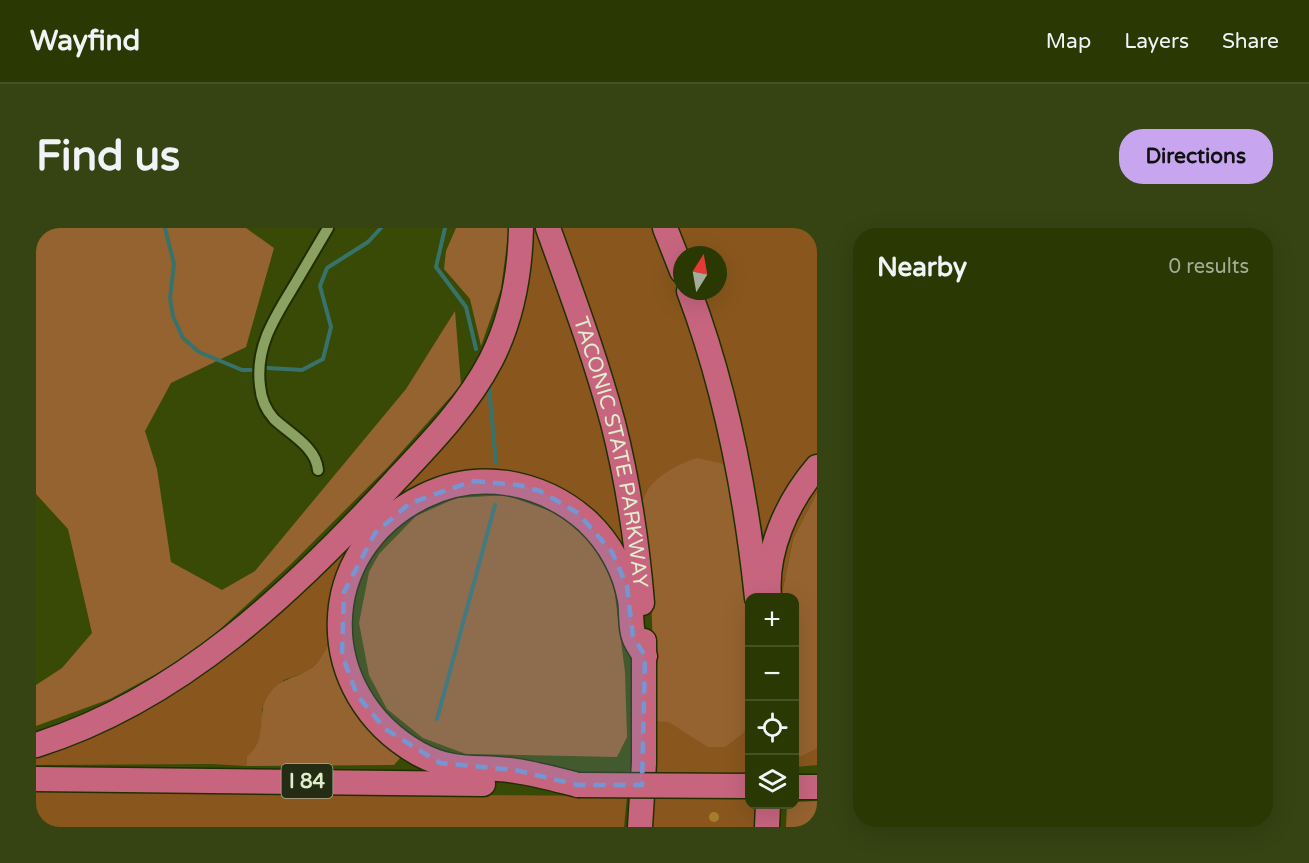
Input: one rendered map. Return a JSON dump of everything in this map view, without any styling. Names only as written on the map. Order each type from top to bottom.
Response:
[{"type":"highway","points":[[36,745],[75,731],[124,708],[198,662],[223,644],[288,588],[376,502],[454,414],[474,388],[491,359],[506,322],[516,286],[521,228]]},
{"type":"highway","name":"TACONIC STATE PARKWAY","points":[[548,228],[585,331],[613,424],[633,520],[645,656],[644,763],[640,827]]},
{"type":"highway","points":[[665,228],[673,248]]},
{"type":"highway","points":[[692,300],[710,352],[731,434],[749,532],[757,593]]},
{"type":"highway","points":[[769,593],[771,563],[780,528],[798,494],[817,467]]},
{"type":"highway","points":[[578,785],[515,770],[460,768],[440,763],[402,743],[369,713],[348,676],[342,655],[340,634],[344,592],[361,551],[375,532],[390,518],[410,503],[431,492],[473,482],[496,482],[540,491],[578,513],[598,532],[612,552],[627,586],[632,612],[633,636],[645,656]]},
{"type":"highway","name":"I 84","points":[[36,779],[745,786]]},
{"type":"highway","points":[[799,787],[817,787]]},
{"type":"highway","points":[[767,827],[768,809]]},
{"type":"street","points":[[318,470],[317,461],[308,449],[272,417],[261,397],[258,370],[262,347],[269,327],[328,228]]},
{"type":"highlighted area","points":[[473,481],[518,485],[540,491],[578,513],[612,552],[627,586],[633,636],[645,656],[642,785],[578,785],[515,770],[440,763],[385,729],[357,695],[342,655],[344,592],[375,533],[410,503]]},
{"type":"shaded area","points":[[36,228],[246,228],[274,248],[246,347],[171,383],[145,431],[157,469],[171,562],[222,590],[255,571],[406,389],[455,311],[461,385],[388,467],[291,564],[193,654],[110,699],[36,726],[36,685],[62,668],[92,633],[68,529],[36,494]]},
{"type":"shaded area","points":[[456,228],[509,228],[501,289],[481,346],[470,299],[444,269],[446,251]]},
{"type":"shaded area","points":[[526,228],[536,228],[540,237],[608,434],[633,575],[542,481],[394,504],[334,641],[329,644],[322,658],[308,671],[284,680],[262,709],[262,731],[256,749],[247,756],[247,766],[212,764],[36,765],[36,750],[173,686],[467,408]]},
{"type":"shaded area","points":[[557,228],[656,228],[673,273],[673,300],[682,300],[708,376],[728,465],[642,507]]},
{"type":"shaded area","points":[[676,228],[817,228],[817,457],[766,547],[739,421],[703,300],[727,300],[727,246],[683,246]]},
{"type":"shaded area","points":[[697,458],[728,465],[747,593],[745,593],[745,731],[726,747],[707,747],[669,722],[656,721],[650,572],[642,507],[648,489],[654,482],[679,465]]},
{"type":"shaded area","points":[[817,478],[817,492],[793,539],[782,593],[776,563]]},
{"type":"shaded area","points":[[817,492],[817,749],[799,757],[799,593],[782,593],[793,539]]},
{"type":"shaded area","points":[[506,495],[553,512],[584,531],[613,580],[625,672],[627,737],[617,757],[466,754],[423,738],[387,709],[369,675],[359,623],[369,572],[379,554],[416,516],[456,498]]},
{"type":"shaded area","points":[[334,641],[399,749],[401,757],[394,765],[247,766],[247,756],[258,742],[263,709],[270,693],[282,682],[313,667],[329,644]]},
{"type":"shaded area","points":[[656,721],[669,721],[707,747],[726,747],[745,730],[745,809],[755,809],[755,827],[652,827]]},
{"type":"shaded area","points":[[817,749],[817,765],[799,767],[799,757]]},
{"type":"shaded area","points":[[36,792],[627,796],[624,827],[36,827]]},
{"type":"shaded area","points":[[817,801],[817,827],[786,827],[787,809],[799,809],[799,802]]},
{"type":"waterway","points":[[165,228],[174,264],[170,298],[173,316],[183,338],[199,352],[242,370],[251,370]]},
{"type":"waterway","points":[[268,368],[302,370],[323,359],[331,327],[320,286],[327,268],[368,242],[381,228]]},
{"type":"waterway","points":[[445,228],[436,267],[466,307],[476,349]]},
{"type":"waterway","points":[[489,387],[496,463]]},
{"type":"waterway","points":[[437,719],[495,505]]}]
